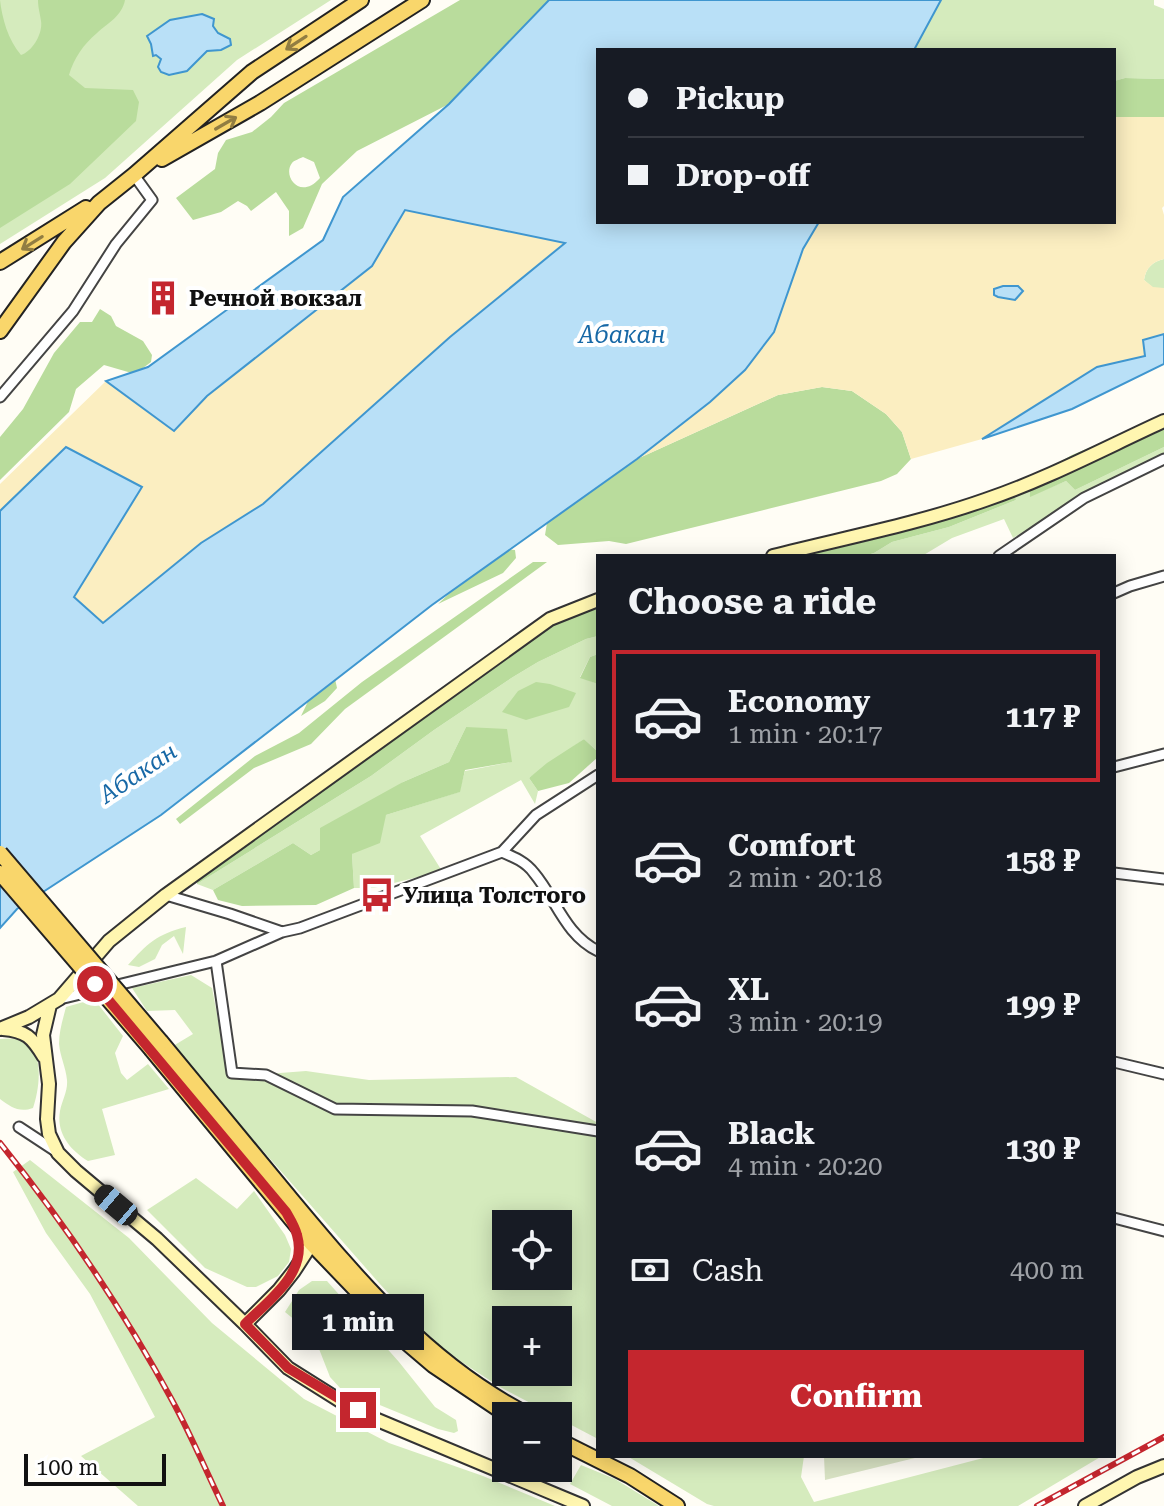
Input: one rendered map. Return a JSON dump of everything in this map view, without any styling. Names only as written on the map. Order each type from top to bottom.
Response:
[{"type":"main road","points":[[0,262],[110,193],[252,72],[361,0]]},
{"type":"main road","points":[[134,175],[260,103],[422,0]]},
{"type":"main road","points":[[0,331],[75,228],[110,193]]},
{"type":"main road","points":[[0,853],[156,1046],[406,1342],[433,1365],[492,1405]]},
{"type":"main road","points":[[0,873],[156,1046],[286,1212],[412,1334],[480,1387],[506,1402]]},
{"type":"main road","points":[[572,1437],[596,1450]]},
{"type":"main road","points":[[572,1447],[630,1476],[677,1506]]},
{"type":"main road","points":[[612,1458],[668,1490],[689,1506]]},
{"type":"street","points":[[0,397],[73,311],[116,244],[152,200],[134,175]]},
{"type":"street","points":[[781,554],[984,501],[1033,482],[1164,421]]},
{"type":"street","points":[[1006,554],[1084,498],[1164,459]]},
{"type":"street","points":[[1116,592],[1164,576]]},
{"type":"street","points":[[58,1153],[49,1134],[47,1119],[49,1084],[43,1035],[54,1002],[109,941],[166,895],[550,619],[596,601]]},
{"type":"street","points":[[1116,766],[1164,754]]},
{"type":"street","points":[[0,1029],[54,1002],[216,961],[282,932],[502,852],[536,815],[596,776]]},
{"type":"street","points":[[502,852],[533,871],[572,932],[596,950]]},
{"type":"street","points":[[1116,873],[1164,879]]},
{"type":"street","points":[[166,895],[282,932]]},
{"type":"street","points":[[216,961],[232,1073],[266,1075],[335,1109],[472,1111],[596,1131]]},
{"type":"street","points":[[0,1029],[18,1030],[33,1039],[45,1060]]},
{"type":"street","points":[[1116,1062],[1164,1074]]},
{"type":"street","points":[[19,1127],[58,1153],[157,1239],[288,1368],[375,1419],[583,1506]]},
{"type":"street","points":[[286,1212],[298,1237],[299,1250],[294,1271]]},
{"type":"street","points":[[1116,1219],[1164,1231]]},
{"type":"street","points":[[245,1324],[279,1290],[316,1238]]},
{"type":"street","points":[[1085,1506],[1164,1466]]},
{"type":"green space","points":[[0,0],[331,0],[237,60],[105,178],[0,244]]},
{"type":"green space","points":[[0,0],[6,29],[21,55],[33,46],[39,36],[41,21],[38,0],[125,0],[118,15],[83,47],[69,75],[85,88],[133,90],[139,102],[136,121],[70,184],[0,228]]},
{"type":"green space","points":[[460,0],[549,0],[449,104],[357,151],[322,184],[303,228],[289,236],[289,211],[276,192],[251,211],[238,201],[221,212],[193,220],[176,198],[215,169],[218,153],[226,140],[252,132],[284,103]],"holes":[[[303,157],[314,162],[320,178],[313,184],[300,187],[291,180],[289,174],[293,162]]]},
{"type":"green space","points":[[941,0],[1154,0],[1154,5],[1164,9],[1164,79],[1116,80],[1116,48],[915,48]]},
{"type":"green space","points":[[1164,79],[1164,117],[1116,117],[1116,80]]},
{"type":"green space","points":[[1164,259],[1164,288],[1153,288],[1144,280],[1146,272]]},
{"type":"green space","points":[[100,309],[111,316],[116,326],[143,341],[152,355],[151,362],[135,374],[104,365],[76,389],[69,412],[0,480],[0,437],[23,409],[54,353],[80,322],[92,322]]},
{"type":"green space","points":[[822,387],[852,391],[886,414],[902,432],[911,459],[897,474],[881,481],[626,544],[609,541],[558,545],[545,535],[547,523],[637,459],[778,395]]},
{"type":"green space","points":[[1164,416],[1164,447],[1075,490],[1066,481],[1030,497],[1029,479],[1072,455]]},
{"type":"green space","points":[[1164,447],[1164,454],[1013,538],[1004,519],[952,538],[925,554],[871,554],[892,542],[949,527],[1016,500],[1013,487],[1029,479],[1030,496],[1066,481],[1075,490]]},
{"type":"green space","points":[[1013,487],[1016,500],[949,527],[892,542],[871,554],[772,554],[800,542],[849,537]]},
{"type":"green space","points":[[507,549],[515,550],[516,558],[503,573],[438,604],[483,562]]},
{"type":"green space","points":[[533,562],[547,562],[345,709],[311,744],[254,768],[180,824],[176,819],[255,756],[299,733],[362,682]]},
{"type":"green space","points":[[596,599],[596,636],[538,662],[513,677],[371,776],[197,884],[197,864],[309,785],[535,636],[573,603]]},
{"type":"green space","points":[[596,636],[596,655],[590,657],[580,677],[596,683],[596,750],[584,739],[529,778],[538,791],[535,804],[521,780],[420,836],[442,871],[374,888],[354,888],[352,854],[386,815],[459,792],[465,771],[511,762],[466,727],[449,762],[403,782],[320,850],[311,855],[293,843],[213,890],[197,884],[371,776],[513,677]]},
{"type":"green space","points":[[596,655],[596,683],[580,678],[590,657]]},
{"type":"green space","points":[[334,674],[337,688],[325,701],[301,716],[315,687]]},
{"type":"green space","points":[[536,682],[576,693],[569,707],[526,720],[502,712],[518,691]]},
{"type":"green space","points":[[466,727],[507,729],[512,762],[465,770],[460,792],[386,815],[380,843],[352,854],[354,888],[316,905],[242,906],[218,900],[213,890],[293,843],[311,855],[320,850],[320,828],[403,782],[449,762]]},
{"type":"green space","points":[[584,739],[596,750],[596,759],[569,783],[538,791],[529,778]]},
{"type":"green space","points":[[186,927],[183,954],[174,936],[162,945],[155,959],[139,967],[128,965],[153,941]]},
{"type":"green space","points":[[191,975],[212,988],[229,1077],[306,1071],[369,1080],[516,1077],[596,1122],[596,1438],[572,1425],[572,1402],[528,1402],[498,1386],[572,1386],[572,1306],[492,1306],[492,1382],[437,1346],[173,1046],[193,1034],[175,1010],[147,1011],[132,988]]},
{"type":"green space","points":[[94,999],[123,1036],[115,1053],[121,1073],[127,1080],[148,1064],[169,1089],[102,1109],[115,1155],[88,1161],[70,1146],[60,1127],[60,1111],[67,1084],[59,1039],[66,1007]]},
{"type":"green space","points":[[0,1039],[22,1041],[36,1055],[39,1073],[33,1108],[19,1109],[0,1099]]},
{"type":"green space","points":[[30,1160],[129,1238],[212,1323],[304,1399],[389,1443],[483,1476],[555,1506],[138,1506],[81,1456],[155,1417],[90,1294],[46,1233],[13,1172]]},
{"type":"green space","points":[[196,1178],[237,1209],[254,1191],[285,1235],[291,1249],[289,1262],[278,1276],[256,1287],[247,1287],[205,1268],[147,1210]]},
{"type":"green space","points":[[312,1281],[327,1281],[435,1407],[456,1420],[458,1431],[438,1429],[341,1389],[330,1377],[314,1336],[285,1312],[299,1290]]},
{"type":"green space","points":[[630,1458],[804,1458],[801,1477],[814,1502],[983,1458],[1099,1458],[1018,1506],[707,1504]]},
{"type":"green space","points":[[824,1458],[915,1458],[825,1480]]},
{"type":"green space","points":[[581,1465],[615,1479],[659,1506],[612,1506],[570,1484]]},
{"type":"sand","points":[[1116,117],[1164,117],[1164,259],[1150,266],[1144,280],[1153,287],[1164,288],[1164,334],[1143,340],[1145,356],[1097,367],[982,439],[911,459],[902,432],[886,414],[852,391],[822,387],[778,395],[637,459],[710,402],[745,370],[774,332],[803,249],[818,224],[1116,224]]},
{"type":"sand","points":[[405,210],[565,242],[450,337],[263,504],[201,543],[103,623],[74,597],[142,487],[66,447],[0,511],[0,484],[106,381],[174,430],[207,396],[372,266]]},
{"type":"water","name":"Абакан","points":[[549,0],[941,0],[915,48],[596,48],[596,224],[818,224],[803,249],[774,332],[745,370],[710,402],[637,459],[432,605],[161,815],[17,909],[0,928],[0,511],[66,447],[142,487],[74,597],[103,623],[201,543],[263,504],[450,337],[565,243],[405,210],[372,266],[207,396],[174,431],[106,381],[148,367],[323,240],[343,197],[449,104]]},
{"type":"water","points":[[202,14],[214,19],[213,26],[218,33],[230,39],[231,45],[221,50],[207,51],[187,71],[169,75],[161,72],[158,67],[161,59],[153,56],[147,36],[170,20]]},
{"type":"water","points":[[1018,286],[1023,291],[1015,300],[994,295],[994,289]]},
{"type":"water","points":[[1164,334],[1164,364],[1072,409],[982,439],[1097,367],[1145,356],[1143,340]]},
{"type":"railway","points":[[0,1143],[48,1205],[114,1301],[180,1415],[223,1506]]},
{"type":"railway","points":[[1037,1506],[1164,1437]]},
{"type":"place","name":"Речной вокзал","points":[[163,298]]},
{"type":"place","name":"Улица Толстого","points":[[377,895]]},
{"type":"route","points":[[95,984],[286,1212],[298,1237],[298,1260],[294,1271],[245,1324],[288,1368],[358,1410]]}]
